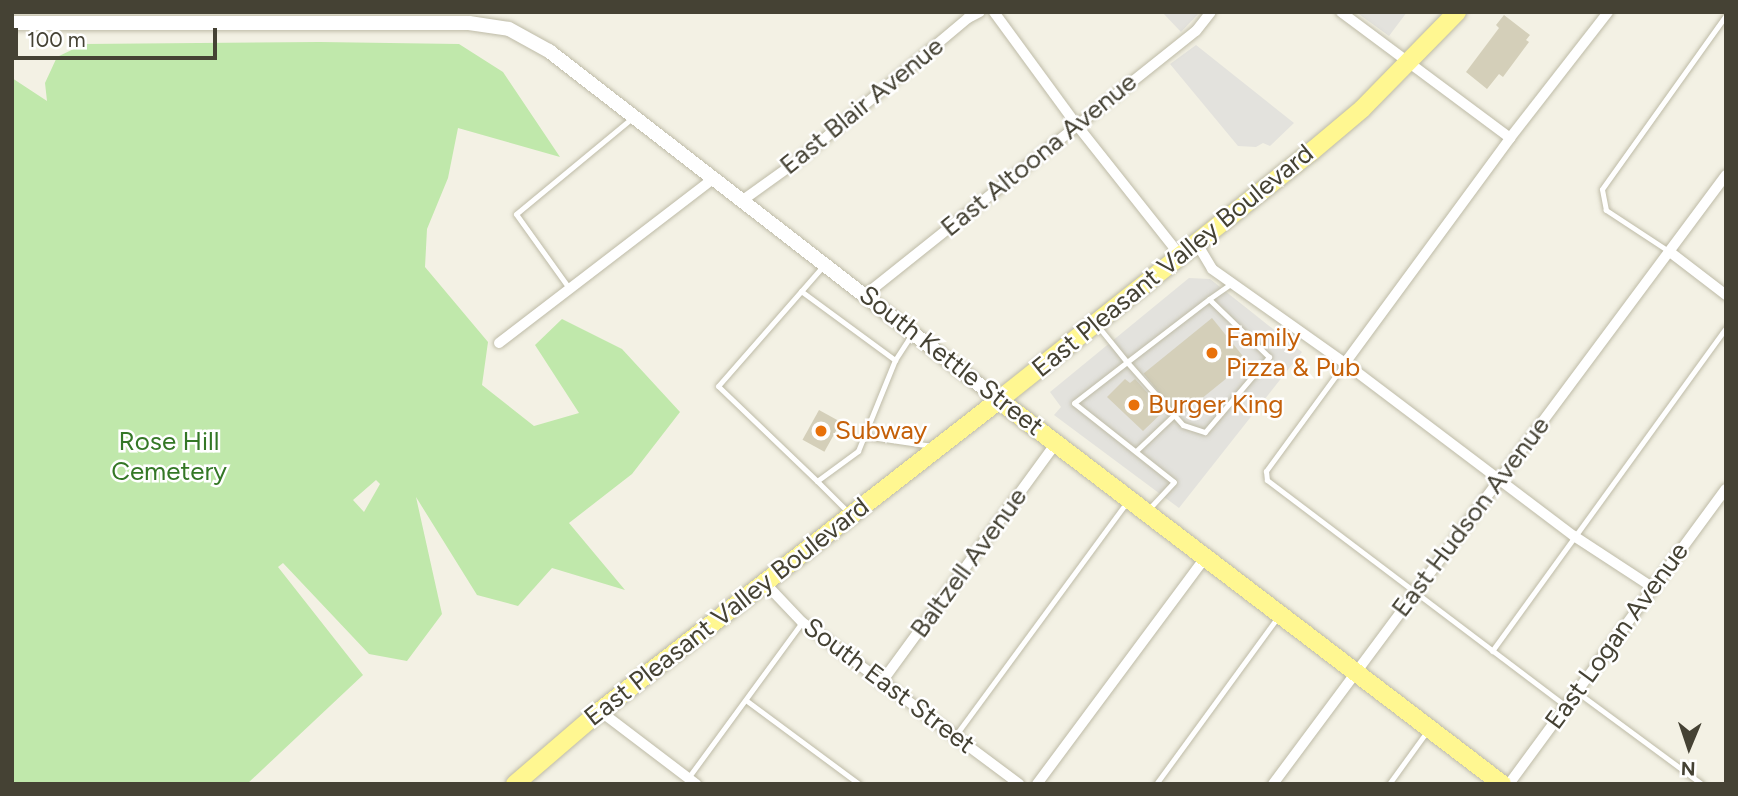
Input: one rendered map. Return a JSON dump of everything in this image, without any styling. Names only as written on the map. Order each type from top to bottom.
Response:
[{"type":"main road","name":"East Pleasant Valley Boulevard","points":[[515,784],[600,710],[999,400],[1352,117],[1457,12]]},
{"type":"main road","name":"South Kettle Street","points":[[999,400],[1502,784]]},
{"type":"street","name":"East Blair Avenue","points":[[743,200],[800,159],[968,18],[980,12]]},
{"type":"street","points":[[994,12],[1076,124],[1180,255]]},
{"type":"street","name":"East Altoona Avenue","points":[[865,295],[1076,124],[1196,31],[1211,12]]},
{"type":"street","points":[[1341,12],[1510,138]]},
{"type":"street","points":[[1345,363],[1510,138],[1608,12]]},
{"type":"street","name":"South Kettle Street","points":[[17,20],[223,18],[469,23],[509,29],[550,51],[999,400]]},
{"type":"street","name":"East Hudson Avenue","points":[[1273,784],[1726,175]]},
{"type":"street","points":[[499,343],[715,177]]},
{"type":"street","points":[[1196,242],[1212,269],[1345,363],[1574,536],[1652,587]]},
{"type":"street","points":[[1670,252],[1726,295]]},
{"type":"street","name":"Baltzell Avenue","points":[[881,683],[1057,442]]},
{"type":"street","name":"East Logan Avenue","points":[[1509,784],[1726,489]]},
{"type":"street","points":[[1037,784],[1205,559]]},
{"type":"street","name":"South East Street","points":[[764,582],[802,622],[1019,784]]},
{"type":"street","points":[[600,710],[692,781]]},
{"type":"lane","points":[[1670,252],[1605,210],[1602,189],[1726,15]]},
{"type":"lane","points":[[569,289],[516,214],[634,116]]},
{"type":"lane","points":[[825,264],[718,386],[851,515]]},
{"type":"lane","points":[[1146,513],[1174,481],[1074,403],[1232,283]]},
{"type":"lane","points":[[801,291],[895,360]]},
{"type":"lane","points":[[1095,323],[1183,425],[1205,432],[1269,358],[1209,299]]},
{"type":"lane","points":[[1492,650],[1726,328]]},
{"type":"lane","points":[[817,481],[858,451],[895,360],[912,332]]},
{"type":"lane","points":[[1345,363],[1266,471],[1267,481],[1566,706]]},
{"type":"lane","points":[[1136,452],[1174,415]]},
{"type":"lane","points":[[864,436],[939,447]]},
{"type":"lane","points":[[955,737],[1129,499]]},
{"type":"lane","points":[[1156,784],[1280,615]]},
{"type":"lane","points":[[692,781],[802,622]]},
{"type":"lane","points":[[1576,692],[1702,784]]},
{"type":"lane","points":[[747,702],[859,784]]},
{"type":"lane","points":[[1389,784],[1430,728]]},
{"type":"green space","name":"Rose Hill Cemetery","points":[[84,44],[459,44],[503,72],[560,157],[458,128],[448,178],[427,229],[425,267],[488,342],[482,385],[534,426],[579,413],[535,345],[562,319],[622,349],[680,412],[632,474],[569,523],[625,590],[552,568],[518,606],[477,595],[416,497],[442,614],[407,661],[369,654],[283,563],[278,567],[363,675],[247,784],[12,784],[12,78],[47,101],[45,83],[57,57]],"holes":[[[376,480],[380,484],[364,512],[353,500]]]},
{"type":"shaded area","points":[[1162,12],[1200,12],[1181,32]]},
{"type":"shaded area","points":[[1356,12],[1407,12],[1389,36]]},
{"type":"shaded area","points":[[1196,45],[1294,123],[1270,146],[1263,143],[1256,147],[1238,146],[1170,64]]},
{"type":"shaded area","points":[[1189,278],[1210,279],[1302,352],[1179,508],[1054,415],[1061,407],[1050,392]]},
{"type":"building","points":[[1504,15],[1530,35],[1526,40],[1529,42],[1503,77],[1499,74],[1487,89],[1466,72],[1499,28],[1496,25]]},
{"type":"building","points":[[1212,318],[1247,362],[1179,417],[1144,373]]},
{"type":"building","name":"Burger King","points":[[1125,379],[1130,383],[1135,379],[1164,411],[1143,431],[1107,397]]},
{"type":"building","name":"Subway","points":[[819,410],[841,422],[824,452],[803,440]]},
{"type":"place","name":"Family Pizza & Pub","points":[[1212,353]]},
{"type":"place","name":"Burger King","points":[[1134,405]]},
{"type":"place","name":"Subway","points":[[821,431]]}]
